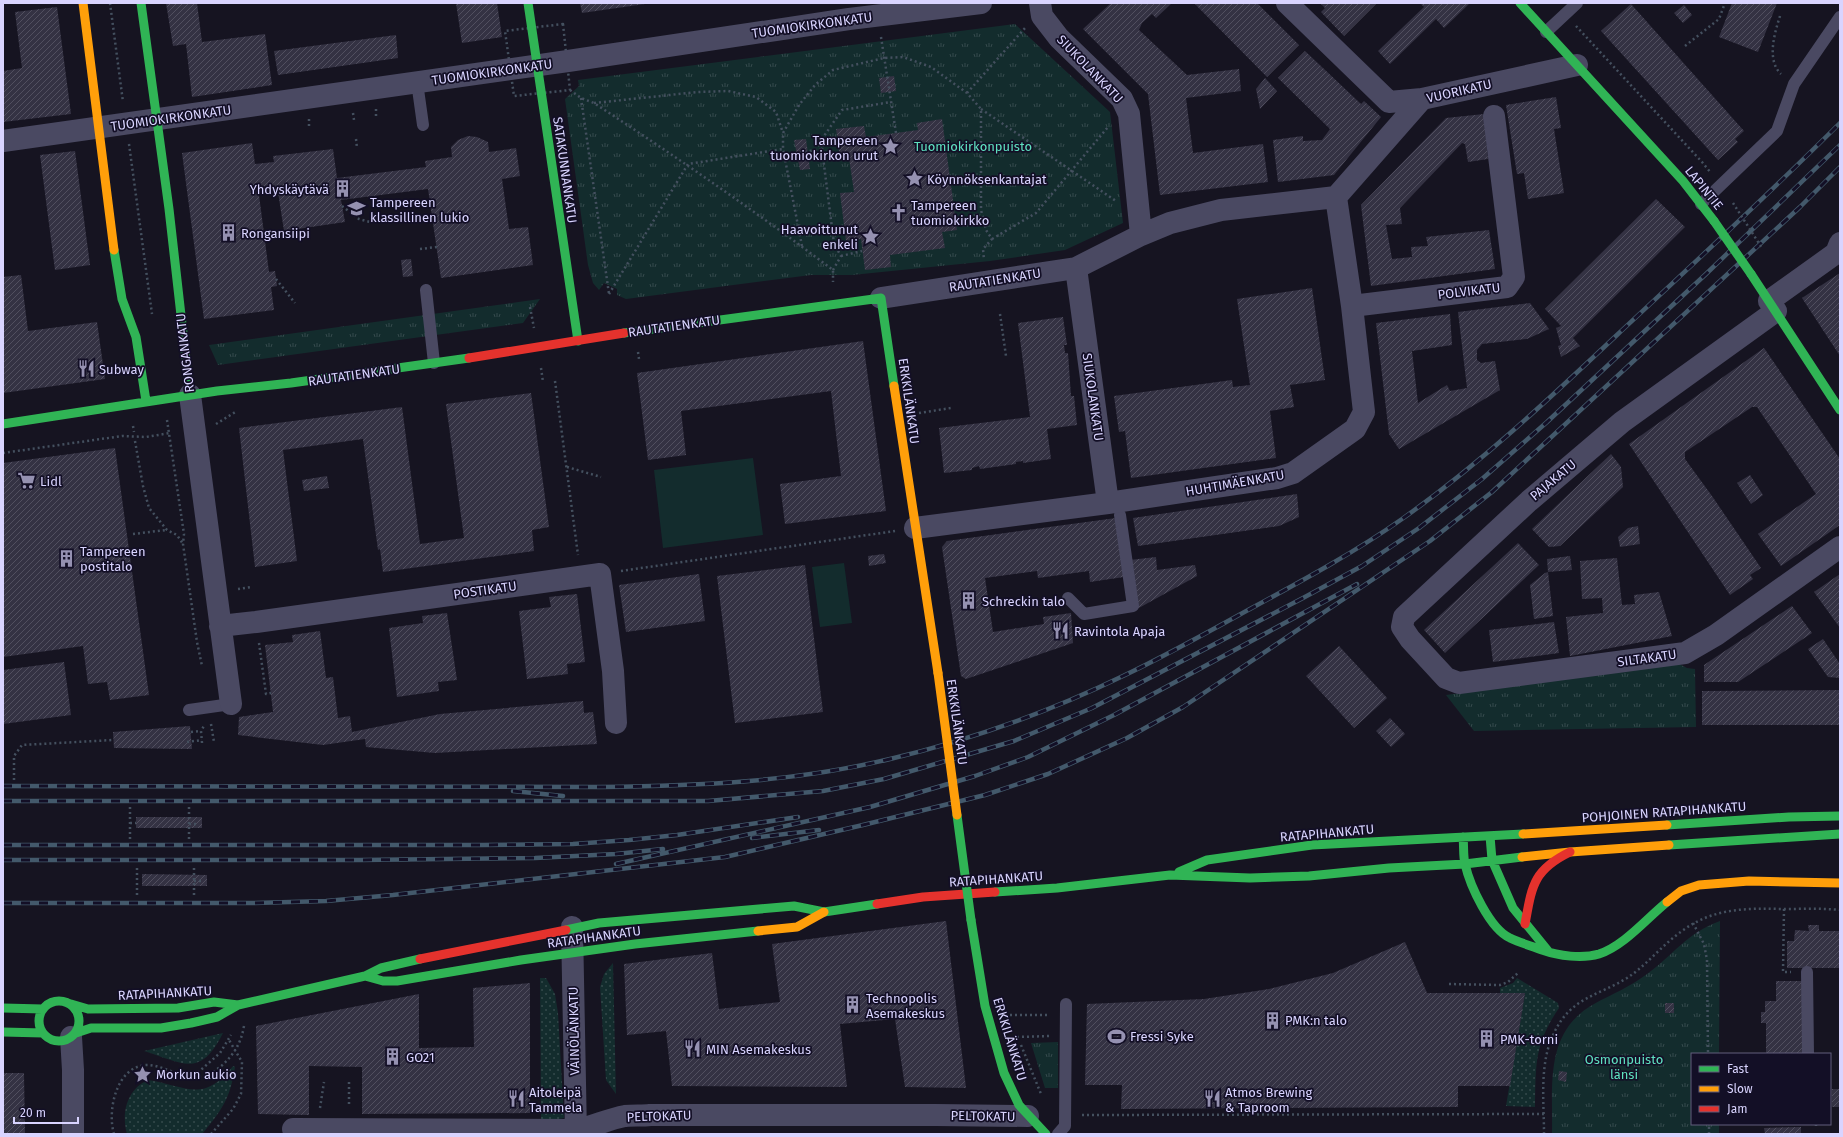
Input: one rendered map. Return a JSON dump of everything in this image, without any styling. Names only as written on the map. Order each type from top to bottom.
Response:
[{"type":"main road","points":[[82,3],[122,299],[136,338],[146,401]]},
{"type":"main road","name":"RONGANKATU","points":[[141,3],[157,120],[190,395]]},
{"type":"main road","name":"SATAKUNNANKATU","points":[[528,3],[578,341]]},
{"type":"main road","name":"LAPINTIE","points":[[1520,3],[1702,204],[1773,306],[1840,410]]},
{"type":"main road","name":"RAUTATIENKATU","points":[[3,424],[146,401],[434,363],[636,331],[881,298]]},
{"type":"main road","name":"ERKKILÄNKATU","points":[[881,298],[906,530],[938,674],[971,920],[985,1006],[1004,1073],[1019,1105],[1046,1134]]},
{"type":"main road","name":"POHJOINEN RATAPIHANKATU","points":[[1490,836],[1789,817],[1840,816]]},
{"type":"main road","points":[[1492,860],[1570,852],[1840,834]]},
{"type":"main road","points":[[1490,836],[1492,860],[1513,908],[1549,952]]},
{"type":"main road","name":"RATAPIHANKATU","points":[[1170,875],[1208,860],[1312,845],[1490,836]]},
{"type":"main road","points":[[1463,837],[1465,864],[1472,887],[1490,920],[1509,938],[1549,952],[1570,956],[1598,954],[1608,950],[1622,941],[1680,891],[1699,885],[1749,881],[1840,883]]},
{"type":"main road","points":[[1525,924],[1533,887],[1539,875],[1550,863],[1570,852]]},
{"type":"main road","name":"RATAPIHANKATU","points":[[3,1032],[62,1036],[91,1028],[161,1028],[191,1023],[217,1017],[238,1005],[365,976],[380,968],[409,960],[572,927],[625,920],[794,906],[824,912],[923,897],[1057,888],[1170,875],[1250,878],[1302,876],[1389,868],[1465,864],[1492,860]]},
{"type":"main road","name":"RATAPIHANKATU","points":[[365,976],[383,981],[397,981],[635,944],[797,927],[824,912]]},
{"type":"main road","points":[[61,1001],[71,1004],[77,1012],[79,1023],[62,1036],[39,1021],[43,1009],[51,1002],[61,1001]]},
{"type":"main road","name":"RATAPIHANKATU","points":[[71,1004],[88,1009],[178,1008],[214,1002],[238,1005]]},
{"type":"main road","points":[[3,1008],[43,1009]]},
{"type":"street","name":"TUOMIOKIRKONKATU","points":[[3,142],[537,66],[848,11],[981,3]]},
{"type":"street","name":"SIUKOLANKATU","points":[[1040,3],[1042,16],[1046,22],[1059,38],[1122,99],[1129,114],[1141,235]]},
{"type":"street","points":[[1287,3],[1389,102],[1422,99]]},
{"type":"street","name":"VUORIKATU","points":[[1336,197],[1422,99],[1577,65]]},
{"type":"street","name":"POLVIKATU","points":[[1352,306],[1507,287],[1514,277],[1494,116]]},
{"type":"street","name":"RAUTATIENKATU","points":[[881,298],[1076,268],[1141,235],[1176,221],[1221,210],[1336,197]]},
{"type":"street","name":"HUHTIMÄENKATU","points":[[906,530],[1114,509],[1277,478],[1293,473],[1355,429],[1364,412],[1352,306],[1336,197]]},
{"type":"street","name":"PAJAKATU","points":[[1446,678],[1410,639],[1402,627],[1404,617],[1529,501],[1622,422],[1773,306],[1836,253],[1840,243]]},
{"type":"street","name":"SIUKOLANKATU","points":[[1076,268],[1114,509]]},
{"type":"street","name":"RONGANKATU","points":[[190,395],[231,704]]},
{"type":"street","name":"SILTAKATU","points":[[1446,678],[1459,683],[1685,653],[1716,635],[1840,547]]},
{"type":"street","points":[[600,574],[613,671],[616,723]]},
{"type":"street","name":"POSTIKATU","points":[[220,626],[600,574]]},
{"type":"street","name":"VÄINÖLÄNKATU","points":[[572,927],[576,1132]]},
{"type":"street","points":[[62,1036],[73,1070],[73,1134]]},
{"type":"street","name":"PELTOKATU","points":[[293,1129],[576,1132],[626,1116],[1028,1116]]},
{"type":"lane","points":[[1546,32],[1577,3]]},
{"type":"lane","points":[[1702,204],[1777,131],[1794,84],[1840,17]]},
{"type":"lane","points":[[417,82],[423,125]]},
{"type":"lane","points":[[426,290],[434,363]]},
{"type":"lane","points":[[1068,598],[1084,614],[1133,606],[1114,509]]},
{"type":"lane","points":[[189,710],[210,711],[231,704]]},
{"type":"lane","points":[[1807,972],[1808,1053]]},
{"type":"lane","points":[[1058,1134],[1065,1126],[1066,1010]]},
{"type":"path","points":[[110,3],[153,316]]},
{"type":"path","points":[[1685,46],[1719,19],[1725,3]]},
{"type":"path","name":"LAPINTIE","points":[[1564,15],[1588,38],[1702,162],[1733,203],[1765,252]]},
{"type":"path","points":[[1780,16],[1773,39],[1774,57],[1778,70],[1794,84]]},
{"type":"path","points":[[967,93],[1025,28]]},
{"type":"path","points":[[881,37],[896,134]]},
{"type":"path","points":[[783,133],[799,105],[815,85],[833,70],[884,58],[903,57],[931,67],[967,93],[981,109],[1120,203]]},
{"type":"path","points":[[570,90],[581,98],[594,103],[688,164],[833,270]]},
{"type":"path","points":[[594,103],[698,92],[728,91],[756,97],[776,112],[783,133],[784,155],[802,246]]},
{"type":"path","points":[[581,98],[609,294],[688,164],[783,149]]},
{"type":"path","points":[[841,256],[834,244],[822,149],[824,136],[842,110],[891,102]]},
{"type":"path","points":[[981,109],[981,210],[986,230],[992,239]]},
{"type":"path","points":[[353,113],[354,120]]},
{"type":"path","points":[[984,265],[983,249],[992,239],[1036,214],[1109,126]]},
{"type":"path","points":[[356,139],[357,148]]},
{"type":"path","points":[[784,155],[822,149]]},
{"type":"path","points":[[342,206],[359,219],[370,222],[414,217]]},
{"type":"path","points":[[420,249],[437,247]]},
{"type":"path","points":[[833,283],[833,270],[841,256],[862,251]]},
{"type":"path","points":[[276,279],[295,303]]},
{"type":"path","points":[[1000,314],[1006,356]]},
{"type":"path","points":[[555,381],[579,557],[572,558]]},
{"type":"path","points":[[919,413],[951,408]]},
{"type":"path","points":[[168,422],[184,534],[197,642],[203,669]]},
{"type":"path","points":[[133,425],[134,432]]},
{"type":"path","points":[[3,453],[122,436],[146,437],[176,432]]},
{"type":"path","points":[[135,441],[143,486],[149,508],[167,530],[177,535],[184,544]]},
{"type":"path","points":[[567,468],[602,477]]},
{"type":"path","points":[[133,534],[167,530]]},
{"type":"path","points":[[600,574],[906,530]]},
{"type":"path","points":[[258,641],[266,694],[271,693]]},
{"type":"path","points":[[187,742],[202,742],[201,731],[210,711]]},
{"type":"path","points":[[210,711],[214,742]]},
{"type":"path","points":[[191,732],[201,731]]},
{"type":"path","points":[[14,780],[14,756],[22,745],[113,740]]},
{"type":"path","points":[[130,807],[130,839]]},
{"type":"path","points":[[188,807],[189,839]]},
{"type":"path","points":[[130,823],[136,823]]},
{"type":"path","points":[[189,824],[197,824]]},
{"type":"path","points":[[137,895],[138,865]]},
{"type":"path","points":[[194,865],[194,895]]},
{"type":"path","points":[[137,880],[142,880]]},
{"type":"path","points":[[194,881],[203,881]]},
{"type":"path","points":[[1544,1134],[1544,1074],[1547,1050],[1554,1032],[1572,1007],[1590,995],[1626,978],[1642,968],[1675,937],[1693,923],[1712,914],[1732,909],[1840,910]]},
{"type":"path","points":[[1784,909],[1783,972],[1807,972]]},
{"type":"path","points":[[1693,923],[1704,944],[1707,960],[1708,1053]]},
{"type":"path","points":[[1449,984],[1500,985],[1508,982],[1518,974]]},
{"type":"path","points":[[1008,1015],[1066,1010]]},
{"type":"path","points":[[114,1134],[111,1112],[114,1097],[119,1085],[127,1074],[136,1068],[146,1065],[193,1076],[210,1074],[226,1062],[235,1052],[243,1035],[244,1026]]},
{"type":"path","points":[[193,1076],[210,1064],[220,1053],[229,1040],[233,1028]]},
{"type":"path","points":[[1017,1037],[1041,1096],[1053,1108],[1065,1114],[1092,1116],[1544,1114]]},
{"type":"path","points":[[210,1134],[233,1108],[241,1094],[242,1062],[229,1040]]},
{"type":"path","points":[[320,1111],[324,1082]]},
{"type":"path","points":[[348,1082],[349,1110]]},
{"type":"green space","name":"Tuomiokirkonpuisto","points":[[1015,24],[1110,112],[1123,223],[1065,250],[990,261],[852,275],[811,275],[626,299],[617,295],[617,289],[604,283],[599,290],[593,283],[588,265],[565,99],[579,86],[578,80]]},
{"type":"green space","points":[[540,299],[523,323],[218,365],[209,345]]},
{"type":"green space","points":[[753,458],[763,535],[663,548],[654,470]]},
{"type":"green space","points":[[844,563],[852,623],[820,627],[812,567]]},
{"type":"green space","points":[[1677,663],[1687,668],[1695,669],[1696,727],[1474,731],[1446,695]]},
{"type":"green space","name":"Osmonpuisto länsi","points":[[1720,921],[1719,1053],[1691,1053],[1691,1125],[1719,1125],[1719,1134],[1552,1134],[1552,1097],[1555,1061],[1559,1045],[1566,1029],[1578,1016],[1594,1004],[1641,979],[1657,967],[1689,938],[1708,926]]},
{"type":"green space","points":[[613,963],[616,1094],[606,1080],[600,987],[604,974]]},
{"type":"green space","points":[[540,978],[546,978],[555,994],[558,1013],[564,1118],[553,1120],[541,1119]]},
{"type":"green space","points":[[1517,978],[1558,1003],[1559,1008],[1545,1033],[1538,1055],[1536,1067],[1535,1107],[1506,1106],[1525,993],[1500,993],[1500,988],[1513,983]]},
{"type":"green space","points":[[223,1033],[215,1047],[206,1057],[198,1062],[190,1064],[180,1063],[144,1051]]},
{"type":"green space","points":[[1058,1042],[1058,1088],[1045,1088],[1031,1043]]},
{"type":"green space","points":[[233,1066],[235,1067],[228,1096],[220,1111],[202,1134],[127,1134],[125,1126],[125,1110],[127,1102],[135,1089],[141,1084],[148,1080],[194,1090],[203,1089],[213,1085]]},
{"type":"building","points":[[166,3],[197,3],[202,42],[265,34],[272,85],[192,97],[186,44],[173,46]]},
{"type":"building","points":[[456,3],[497,3],[502,37],[462,43]]},
{"type":"building","points":[[580,3],[645,3],[645,4],[582,13]]},
{"type":"building","points":[[1111,3],[1172,3],[1156,18],[1152,14],[1142,23],[1139,30],[1187,75],[1239,69],[1241,91],[1186,98],[1193,153],[1263,144],[1268,182],[1160,195],[1148,94],[1083,29]]},
{"type":"building","points":[[1194,3],[1257,3],[1299,45],[1267,77]]},
{"type":"building","points":[[1320,3],[1377,3],[1344,36],[1321,12],[1325,8]]},
{"type":"building","points":[[1420,3],[1470,3],[1444,28],[1436,19],[1390,64],[1378,51],[1424,7]]},
{"type":"building","points":[[1732,3],[1777,3],[1758,52],[1719,37]]},
{"type":"building","points":[[1631,4],[1744,131],[1735,139],[1738,142],[1718,160],[1601,31]]},
{"type":"building","points":[[1684,5],[1692,15],[1683,23],[1674,13]]},
{"type":"building","points":[[57,7],[71,114],[3,122],[3,71],[22,68],[15,12]]},
{"type":"building","points":[[396,35],[398,58],[278,75],[274,51]]},
{"type":"building","points":[[1305,51],[1361,104],[1364,101],[1381,117],[1334,175],[1278,182],[1273,140],[1303,136],[1303,141],[1322,140],[1330,129],[1278,78]]},
{"type":"building","points":[[894,76],[896,91],[881,93],[879,78]]},
{"type":"building","points":[[1265,78],[1277,91],[1260,109],[1256,89]]},
{"type":"building","points":[[1556,97],[1561,128],[1554,129],[1564,193],[1528,199],[1524,173],[1517,174],[1506,105]]},
{"type":"building","points":[[1484,114],[1488,159],[1468,162],[1465,144],[1462,143],[1400,208],[1402,224],[1386,225],[1392,259],[1412,257],[1411,247],[1428,246],[1426,237],[1489,230],[1495,269],[1371,286],[1361,205],[1446,118]]},
{"type":"building","name":"Tampereen tuomiokirkko","points":[[942,119],[957,230],[942,232],[945,248],[890,255],[891,267],[865,270],[861,239],[846,241],[840,193],[854,192],[849,158],[840,159],[836,129],[864,126],[866,137],[918,130],[917,123]]},
{"type":"building","points":[[468,136],[477,137],[488,142],[489,152],[516,148],[520,176],[502,179],[509,229],[528,227],[533,265],[441,278],[428,189],[341,200],[345,222],[284,231],[278,192],[259,195],[269,272],[275,271],[277,286],[271,287],[274,310],[204,319],[182,153],[252,143],[255,164],[274,162],[273,156],[333,149],[337,178],[426,167],[425,161],[452,157],[451,147],[458,140]]},
{"type":"building","points":[[806,139],[810,169],[800,170],[794,140]]},
{"type":"building","points":[[75,151],[90,265],[55,270],[40,155]]},
{"type":"building","points":[[1656,199],[1685,227],[1573,338],[1580,346],[1561,357],[1558,346],[1561,345],[1556,328],[1561,326],[1545,309]]},
{"type":"building","points":[[411,259],[413,276],[403,277],[401,260]]},
{"type":"building","points":[[1840,273],[1840,356],[1802,298]]},
{"type":"building","points":[[21,275],[28,331],[97,322],[105,379],[3,393],[3,277]]},
{"type":"building","points":[[1312,288],[1325,380],[1290,385],[1294,407],[1270,411],[1276,458],[1131,478],[1125,431],[1119,432],[1114,396],[1232,380],[1233,387],[1250,385],[1237,299]]},
{"type":"building","points":[[1530,303],[1549,329],[1527,339],[1482,344],[1477,350],[1477,360],[1481,363],[1495,361],[1500,390],[1399,449],[1389,434],[1376,323],[1450,314],[1452,345],[1412,351],[1418,403],[1447,385],[1450,391],[1467,388],[1458,312]]},
{"type":"building","points":[[1063,317],[1067,345],[1064,345],[1065,353],[1068,353],[1071,396],[1074,396],[1077,425],[1047,429],[1051,459],[1023,463],[1023,461],[1016,462],[1016,464],[980,469],[979,466],[972,468],[972,470],[944,473],[939,428],[1030,417],[1018,323]]},
{"type":"building","points":[[863,341],[886,511],[785,524],[780,484],[841,476],[831,391],[681,411],[686,455],[648,460],[637,373]]},
{"type":"building","points":[[1764,348],[1840,459],[1840,525],[1781,566],[1758,534],[1816,494],[1757,407],[1752,407],[1685,452],[1685,459],[1761,568],[1750,575],[1753,579],[1730,595],[1629,444]]},
{"type":"building","points":[[531,393],[549,527],[532,530],[534,551],[383,572],[380,549],[378,550],[363,439],[283,450],[297,561],[255,567],[239,428],[402,407],[420,544],[464,538],[446,404]]},
{"type":"building","name":"Tampereen postitalo","points":[[115,448],[149,695],[110,700],[107,682],[88,684],[83,646],[3,657],[3,463]]},
{"type":"building","points":[[1611,454],[1621,467],[1623,487],[1560,546],[1549,547],[1532,529]]},
{"type":"building","points":[[1750,475],[1763,495],[1751,504],[1737,483]]},
{"type":"building","points":[[327,476],[329,488],[304,491],[302,480]]},
{"type":"building","points":[[1297,494],[1299,517],[1279,526],[1138,546],[1133,518]]},
{"type":"building","name":"Schreckin talo","points":[[1116,518],[1124,577],[1090,582],[1089,571],[1038,578],[1037,571],[985,578],[993,632],[1044,624],[1043,617],[1071,613],[1073,643],[966,679],[961,676],[942,547],[947,541]]},
{"type":"building","points":[[1638,526],[1640,544],[1620,547],[1618,537],[1628,528]]},
{"type":"building","points":[[1518,543],[1539,565],[1445,653],[1424,630]]},
{"type":"building","points":[[884,554],[886,563],[869,566],[868,556]]},
{"type":"building","points":[[1570,556],[1572,570],[1548,572],[1547,559]]},
{"type":"building","points":[[1156,557],[1157,570],[1195,565],[1197,576],[1137,609],[1130,560]]},
{"type":"building","points":[[1617,558],[1622,605],[1635,604],[1634,595],[1659,592],[1672,636],[1570,656],[1566,617],[1603,613],[1602,598],[1582,599],[1580,561]]},
{"type":"building","points":[[805,565],[823,712],[735,723],[717,576]]},
{"type":"building","points":[[1548,572],[1553,616],[1534,619],[1530,585]]},
{"type":"building","points":[[699,574],[705,621],[626,632],[619,585]]},
{"type":"building","points":[[1840,574],[1840,628],[1814,592]]},
{"type":"building","points":[[577,594],[585,662],[567,664],[568,674],[527,679],[519,611],[551,607],[549,597]]},
{"type":"building","points":[[1792,606],[1812,633],[1738,682],[1704,682],[1704,665]]},
{"type":"building","points":[[447,613],[457,680],[438,682],[439,691],[397,697],[389,628],[423,623],[422,616]]},
{"type":"building","points":[[1554,622],[1559,653],[1493,662],[1489,630]]},
{"type":"building","points":[[320,631],[326,678],[333,677],[338,718],[350,716],[352,732],[440,714],[583,701],[584,713],[593,712],[597,744],[435,753],[366,747],[365,739],[323,745],[238,735],[239,717],[273,712],[265,645],[293,642],[292,635]]},
{"type":"building","points":[[1823,639],[1840,664],[1840,678],[1828,677],[1808,649]]},
{"type":"building","points":[[1339,646],[1387,698],[1354,728],[1306,676]]},
{"type":"building","points":[[64,662],[71,715],[3,724],[3,670]]},
{"type":"building","points":[[1840,690],[1840,725],[1702,725],[1702,691]]},
{"type":"building","points":[[1390,718],[1405,734],[1391,747],[1376,731]]},
{"type":"building","points":[[190,726],[192,749],[114,748],[113,732]]},
{"type":"building","points":[[136,817],[202,817],[202,828],[136,828]]},
{"type":"building","points":[[142,874],[207,875],[207,886],[142,886]]},
{"type":"building","name":"Technopolis Asemakeskus","points":[[946,921],[966,1088],[905,1087],[895,1019],[840,1024],[847,1087],[672,1086],[666,1031],[627,1035],[624,964],[712,953],[719,1009],[780,1002],[772,944]]},
{"type":"building","points":[[1808,925],[1819,925],[1819,931],[1840,931],[1840,968],[1787,968],[1787,941],[1794,941],[1795,930],[1809,931]]},
{"type":"building","name":"PMK:n talo","points":[[1405,942],[1427,993],[1525,993],[1510,1086],[1458,1086],[1458,1107],[1121,1109],[1122,1085],[1085,1085],[1087,1004],[1204,999],[1269,989],[1333,973]]},
{"type":"building","points":[[1776,981],[1802,981],[1803,1053],[1766,1053],[1766,1023],[1761,1023],[1761,1012],[1765,1012],[1765,1001],[1776,1001]]},
{"type":"building","name":"GO21","points":[[530,983],[530,1113],[362,1114],[362,1067],[309,1066],[309,1115],[258,1114],[256,1026],[419,994],[419,1048],[474,1047],[473,988]]},
{"type":"building","points":[[1665,1003],[1674,1003],[1674,1013],[1665,1013]]},
{"type":"building","points":[[1559,1071],[1567,1072],[1566,1082],[1558,1080]]},
{"type":"building","points":[[3,1073],[24,1073],[25,1134],[3,1134]]},
{"type":"building","points":[[1832,1089],[1840,1089],[1840,1107],[1832,1107]]},
{"type":"building","points":[[1801,1127],[1801,1134],[1765,1134],[1764,1128]]},
{"type":"railway","points":[[3,786],[600,787],[710,784],[782,778],[854,767],[950,743],[1009,724],[1095,689],[1167,654],[1322,569],[1363,545],[1402,519],[1459,476],[1540,407],[1730,229],[1840,123]]},
{"type":"railway","points":[[3,801],[708,801],[823,791],[884,779],[1014,741],[1092,708],[1303,598],[1362,566],[1419,528],[1482,479],[1547,422],[1706,274],[1840,145]]},
{"type":"railway","points":[[3,903],[254,903],[326,901],[393,895],[725,857],[985,795],[1048,774],[1127,738],[1183,707],[1430,541],[1492,492],[1800,207],[1840,167]]},
{"type":"railway","points":[[616,864],[870,807],[975,776],[1028,757],[1114,715],[1357,584]]},
{"type":"railway","points":[[513,791],[563,796]]},
{"type":"railway","points":[[3,845],[573,844],[677,835],[798,817]]},
{"type":"railway","points":[[752,838],[819,830]]},
{"type":"railway","points":[[3,860],[361,860],[535,858],[616,854],[663,849]]},
{"type":"traffic: fast","points":[[141,3],[169,209],[190,395]]},
{"type":"traffic: fast","points":[[528,3],[578,341]]},
{"type":"traffic: fast","points":[[1520,3],[1683,181],[1714,221]]},
{"type":"traffic: fast","points":[[1714,221],[1751,274]]},
{"type":"traffic: fast","points":[[114,250],[122,299],[136,337],[146,401]]},
{"type":"traffic: fast","points":[[1751,274],[1840,410]]},
{"type":"traffic: fast","points":[[624,333],[881,298],[894,386]]},
{"type":"traffic: fast","points":[[3,424],[217,391],[291,383],[469,358]]},
{"type":"traffic: fast","points":[[957,815],[971,920]]},
{"type":"traffic: fast","points":[[1667,825],[1789,817],[1840,816]]},
{"type":"traffic: fast","points":[[1179,872],[1207,860],[1312,845],[1523,834]]},
{"type":"traffic: fast","points":[[1669,845],[1840,834]]},
{"type":"traffic: fast","points":[[1490,836],[1492,860],[1513,908],[1549,952]]},
{"type":"traffic: fast","points":[[1463,837],[1464,861],[1471,884],[1488,916],[1495,926],[1510,938],[1542,950],[1570,956],[1592,956],[1599,954],[1617,945],[1667,902]]},
{"type":"traffic: fast","points":[[995,892],[1057,888],[1170,875],[1250,878],[1309,876],[1389,868],[1465,864],[1522,857]]},
{"type":"traffic: fast","points":[[566,930],[599,923],[794,906],[824,912],[877,904]]},
{"type":"traffic: fast","points":[[971,920],[985,1006],[1004,1073],[1019,1105],[1046,1134]]},
{"type":"traffic: fast","points":[[365,976],[383,981],[397,981],[521,960],[635,944],[758,931]]},
{"type":"traffic: fast","points":[[76,1033],[91,1028],[161,1028],[191,1023],[217,1017],[238,1005],[365,976],[381,968],[420,959]]},
{"type":"traffic: fast","points":[[59,1001],[67,1003],[73,1007],[77,1013],[79,1021],[77,1029],[73,1035],[67,1039],[59,1041],[51,1039],[45,1035],[41,1029],[39,1021],[41,1013],[45,1007],[51,1003],[59,1001]]},
{"type":"traffic: fast","points":[[71,1004],[88,1009],[178,1008],[214,1002],[238,1005]]},
{"type":"traffic: fast","points":[[3,1008],[43,1009]]},
{"type":"traffic: fast","points":[[3,1032],[43,1033]]},
{"type":"traffic: slow","points":[[83,3],[114,250]]},
{"type":"traffic: slow","points":[[894,386],[938,673]]},
{"type":"traffic: slow","points":[[938,673],[957,815]]},
{"type":"traffic: slow","points":[[1523,834],[1667,825]]},
{"type":"traffic: slow","points":[[1522,857],[1669,845]]},
{"type":"traffic: slow","points":[[1667,902],[1681,891],[1699,885],[1749,881],[1840,883]]},
{"type":"traffic: slow","points":[[758,931],[797,927],[824,912]]},
{"type":"traffic: jam","points":[[469,358],[624,333]]},
{"type":"traffic: jam","points":[[1525,924],[1530,899],[1536,880],[1548,866],[1570,852]]},
{"type":"traffic: jam","points":[[877,904],[923,897],[995,892]]},
{"type":"traffic: jam","points":[[420,959],[566,930]]},
{"type":"place","name":"Tampereen tuomiokirkon urut","points":[[891,147]]},
{"type":"place","name":"Köynnöksenkantajat","points":[[914,179]]},
{"type":"place","name":"Yhdyskäytävä","points":[[342,189]]},
{"type":"place","name":"Tampereen klassillinen lukio","points":[[357,209]]},
{"type":"place","name":"Tampereen tuomiokirkko","points":[[898,212]]},
{"type":"place","name":"Rongansiipi","points":[[228,233]]},
{"type":"place","name":"Haavoittunut enkeli","points":[[871,236]]},
{"type":"place","name":"Subway","points":[[86,369]]},
{"type":"place","name":"Lidl","points":[[27,481]]},
{"type":"place","name":"Tampereen postitalo","points":[[67,558]]},
{"type":"place","name":"Schreckin talo","points":[[969,601]]},
{"type":"place","name":"Ravintola Apaja","points":[[1061,631]]},
{"type":"place","name":"Technopolis Asemakeskus","points":[[853,1005]]},
{"type":"place","name":"PMK:n talo","points":[[1272,1020]]},
{"type":"place","name":"Fressi Syke","points":[[1117,1036]]},
{"type":"place","name":"PMK-torni","points":[[1487,1039]]},
{"type":"place","name":"MIN Asemakeskus","points":[[693,1049]]},
{"type":"place","name":"GO21","points":[[393,1057]]},
{"type":"place","name":"Morkun aukio","points":[[143,1074]]},
{"type":"place","name":"Aitoleipä Tammela","points":[[516,1099]]},
{"type":"place","name":"Atmos Brewing & Taproom","points":[[1212,1099]]}]
